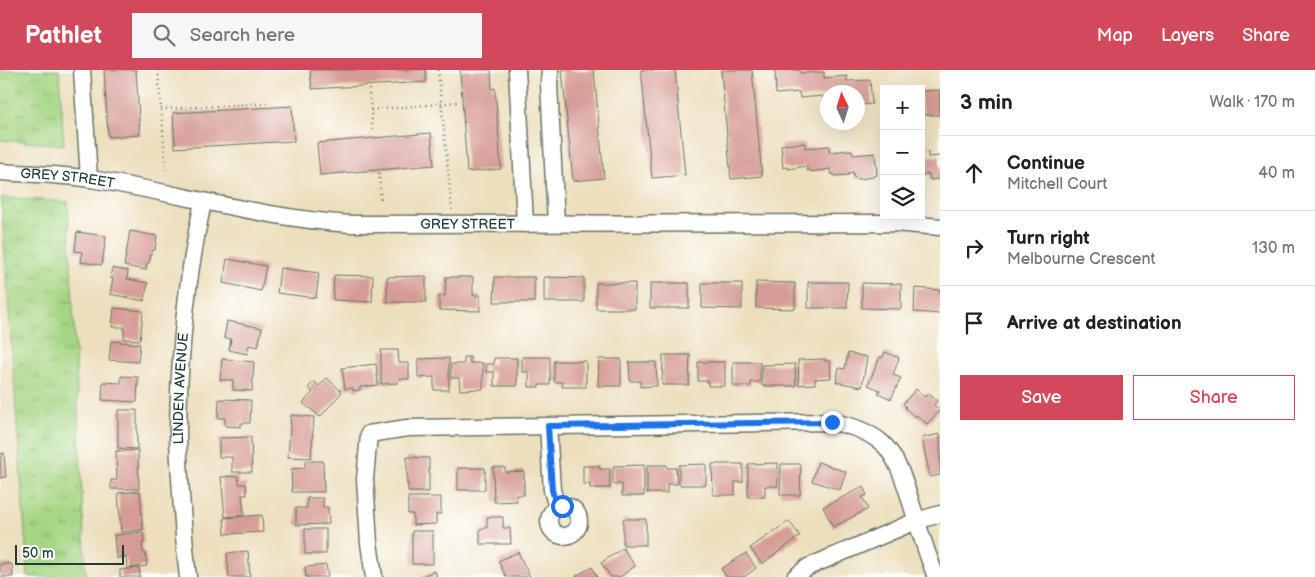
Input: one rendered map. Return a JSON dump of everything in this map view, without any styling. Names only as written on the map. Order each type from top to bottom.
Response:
[{"type":"street","points":[[82,70],[89,179]]},
{"type":"street","points":[[517,70],[524,224]]},
{"type":"street","points":[[550,70],[549,84],[556,224]]},
{"type":"street","name":"GREY STREET","points":[[0,172],[89,179],[314,222],[380,226],[894,223],[940,227]]},
{"type":"street","name":"LINDEN AVENUE","points":[[188,577],[178,431],[180,373],[186,304],[203,202]]},
{"type":"street","points":[[374,577],[369,543],[365,479],[369,434],[407,428],[832,422],[851,425],[867,432],[882,443],[892,457],[907,491],[936,577]]},
{"type":"street","points":[[548,426],[552,490],[557,508]]},
{"type":"street","points":[[795,577],[808,567],[916,521],[940,514]]},
{"type":"path","points":[[158,70],[166,170]]},
{"type":"path","points":[[438,70],[453,225]]},
{"type":"path","points":[[369,89],[373,133]]},
{"type":"path","points":[[371,110],[458,102]]},
{"type":"path","points":[[161,109],[270,103]]},
{"type":"path","points":[[379,173],[381,201]]},
{"type":"green space","points":[[0,70],[59,70],[64,145],[0,140]]},
{"type":"green space","points":[[1,197],[68,202],[86,577],[28,577]]},
{"type":"building","points":[[104,70],[136,70],[140,135],[108,137]]},
{"type":"building","points":[[310,70],[426,70],[426,82],[312,89]]},
{"type":"building","points":[[460,70],[491,70],[492,89],[495,88],[501,169],[467,172]]},
{"type":"building","points":[[562,70],[594,70],[604,178],[573,181]]},
{"type":"building","points":[[641,70],[675,70],[685,175],[652,178]]},
{"type":"building","points":[[721,70],[752,70],[762,176],[731,179]]},
{"type":"building","points":[[775,70],[800,70],[800,73],[824,72],[824,78],[847,76],[847,81],[870,80],[872,104],[865,104],[865,85],[820,85],[820,96],[800,98],[799,92],[776,94]]},
{"type":"building","points":[[940,90],[940,115],[925,115],[925,91]]},
{"type":"building","points":[[292,106],[294,141],[175,148],[173,113]]},
{"type":"building","points":[[431,133],[434,165],[320,175],[317,143]]},
{"type":"building","points":[[805,143],[805,148],[829,146],[829,152],[852,150],[853,155],[875,153],[877,175],[859,179],[854,178],[853,172],[849,173],[849,175],[834,176],[834,174],[831,174],[830,169],[811,172],[811,170],[807,171],[807,166],[783,168],[781,145]]},
{"type":"building","points":[[925,152],[928,152],[928,157],[940,156],[940,179],[930,180],[929,174],[925,175]]},
{"type":"building","points":[[130,231],[157,236],[155,250],[152,250],[146,270],[124,266]]},
{"type":"building","points":[[77,232],[106,236],[102,265],[81,262],[82,252],[75,251]]},
{"type":"building","points":[[227,259],[266,266],[261,291],[223,283]]},
{"type":"building","points":[[112,268],[128,271],[127,279],[148,283],[144,301],[110,294],[113,278],[110,278]]},
{"type":"building","points":[[280,268],[319,273],[316,298],[277,293]]},
{"type":"building","points":[[334,275],[373,276],[372,302],[333,300]]},
{"type":"building","points":[[426,276],[426,302],[387,302],[387,277]]},
{"type":"building","points":[[446,277],[473,277],[473,295],[480,295],[480,311],[439,310],[439,296],[445,296]]},
{"type":"building","points":[[495,277],[534,277],[534,302],[494,302]]},
{"type":"building","points":[[544,277],[584,278],[584,302],[544,302]]},
{"type":"building","points":[[756,282],[795,283],[795,309],[756,308]]},
{"type":"building","points":[[808,282],[848,282],[847,308],[808,308]]},
{"type":"building","points":[[596,283],[635,283],[635,309],[596,309]]},
{"type":"building","points":[[650,283],[689,283],[689,308],[650,308]]},
{"type":"building","points":[[702,283],[742,283],[742,309],[702,308]]},
{"type":"building","points":[[862,283],[901,284],[901,309],[862,308]]},
{"type":"building","points":[[915,288],[940,290],[940,314],[914,312]]},
{"type":"building","points":[[114,308],[143,311],[140,340],[124,339],[124,327],[112,327]]},
{"type":"building","points":[[227,321],[262,328],[258,347],[249,345],[247,354],[229,350],[231,339],[224,338]]},
{"type":"building","points":[[111,341],[140,344],[138,362],[109,360]]},
{"type":"building","points":[[381,350],[398,350],[399,363],[409,363],[409,379],[399,379],[398,383],[381,384]]},
{"type":"building","points":[[885,352],[899,358],[893,375],[901,378],[891,399],[878,393],[880,390],[868,385],[880,357],[882,358]]},
{"type":"building","points":[[848,353],[867,357],[862,387],[836,382],[839,368],[845,369]]},
{"type":"building","points":[[663,355],[690,355],[689,385],[662,385]]},
{"type":"building","points":[[464,357],[470,357],[470,363],[483,363],[483,389],[460,390],[459,378],[451,378],[451,364],[464,364]]},
{"type":"building","points":[[522,357],[550,357],[550,385],[529,387],[529,372],[522,372]]},
{"type":"building","points":[[449,358],[449,390],[434,390],[434,377],[418,378],[418,359]]},
{"type":"building","points":[[494,358],[517,358],[517,386],[494,386],[494,372],[486,372],[486,364],[494,364]]},
{"type":"building","points":[[222,359],[254,362],[252,391],[233,390],[233,380],[220,380]]},
{"type":"building","points":[[599,359],[621,359],[621,386],[598,386]]},
{"type":"building","points":[[825,359],[825,361],[830,361],[831,378],[815,379],[815,384],[799,385],[798,360]]},
{"type":"building","points":[[554,361],[586,361],[586,387],[562,387],[562,382],[554,382]]},
{"type":"building","points":[[629,362],[656,362],[657,386],[640,387],[640,381],[630,381]]},
{"type":"building","points":[[698,362],[725,362],[725,386],[708,386],[708,381],[698,381]]},
{"type":"building","points":[[733,362],[760,362],[760,382],[751,382],[751,386],[733,386]]},
{"type":"building","points":[[376,364],[378,385],[360,387],[360,390],[353,391],[353,388],[345,389],[342,368]]},
{"type":"building","points":[[795,364],[796,386],[762,386],[762,365]]},
{"type":"building","points":[[121,376],[138,377],[137,402],[102,400],[103,382],[121,383]]},
{"type":"building","points":[[327,378],[342,392],[320,417],[303,403],[313,392],[308,388],[314,381],[319,386]]},
{"type":"building","points":[[916,389],[925,397],[928,393],[937,401],[934,405],[940,410],[927,424],[916,415],[915,417],[903,404]]},
{"type":"building","points":[[219,399],[251,400],[250,423],[241,423],[241,427],[225,426],[225,418],[218,418]]},
{"type":"building","points":[[118,410],[137,410],[137,449],[118,448]]},
{"type":"building","points":[[291,415],[314,417],[311,458],[288,457]]},
{"type":"building","points":[[940,434],[940,475],[930,477],[922,438]]},
{"type":"building","points":[[251,437],[252,472],[232,472],[232,457],[219,457],[219,438]]},
{"type":"building","points":[[138,450],[139,489],[111,489],[111,480],[117,480],[116,451]]},
{"type":"building","points":[[4,453],[6,477],[0,478],[0,454]]},
{"type":"building","points":[[407,457],[429,458],[429,492],[408,492]]},
{"type":"building","points":[[305,461],[323,461],[324,492],[292,492],[291,469],[305,468]]},
{"type":"building","points":[[818,462],[846,472],[840,490],[812,481]]},
{"type":"building","points":[[778,463],[778,486],[765,486],[765,497],[748,497],[748,464]]},
{"type":"building","points":[[706,464],[706,485],[679,485],[679,465]]},
{"type":"building","points":[[712,464],[743,464],[743,482],[735,482],[735,495],[713,495]]},
{"type":"building","points":[[781,464],[801,464],[800,495],[780,495]]},
{"type":"building","points":[[644,465],[644,496],[622,496],[622,484],[613,484],[613,466]]},
{"type":"building","points":[[647,465],[667,465],[667,468],[676,468],[677,484],[667,484],[667,493],[647,493]]},
{"type":"building","points":[[583,466],[599,466],[599,469],[610,469],[610,488],[590,488],[590,484],[583,484]]},
{"type":"building","points":[[493,467],[505,467],[505,472],[524,471],[524,495],[516,495],[517,501],[494,502]]},
{"type":"building","points":[[458,468],[485,468],[485,490],[458,490]]},
{"type":"building","points":[[238,476],[239,484],[246,484],[247,495],[242,495],[244,515],[225,517],[221,477]]},
{"type":"building","points":[[863,487],[867,495],[862,497],[868,509],[833,527],[823,507]]},
{"type":"building","points":[[140,491],[143,530],[121,532],[118,493]]},
{"type":"building","points":[[408,497],[441,497],[441,514],[436,514],[436,524],[413,525],[413,514],[408,514]]},
{"type":"building","points":[[307,498],[323,498],[323,507],[328,507],[329,524],[296,525],[296,508],[307,508]]},
{"type":"building","points":[[262,515],[263,532],[225,534],[224,518]]},
{"type":"building","points":[[487,517],[503,517],[503,528],[510,528],[511,544],[480,544],[480,529],[487,528]]},
{"type":"building","points":[[623,519],[646,519],[646,545],[623,545]]},
{"type":"building","points":[[789,521],[800,536],[762,564],[750,548]]},
{"type":"building","points":[[305,529],[326,529],[326,554],[305,554]]},
{"type":"building","points":[[412,531],[433,531],[433,564],[412,564]]},
{"type":"building","points":[[143,532],[143,552],[145,552],[147,566],[127,568],[126,557],[116,558],[114,535]]},
{"type":"building","points":[[623,548],[635,566],[620,577],[611,577],[601,563]]},
{"type":"building","points":[[248,551],[250,577],[229,577],[227,553]]},
{"type":"building","points":[[518,552],[530,577],[506,577],[498,561]]},
{"type":"building","points":[[746,553],[756,568],[744,577],[727,577],[721,569]]},
{"type":"building","points":[[0,564],[12,564],[13,577],[0,577]]},
{"type":"building","points":[[326,565],[328,577],[306,577],[305,567]]},
{"type":"building","points":[[592,567],[597,577],[576,577],[576,576]]},
{"type":"building","points":[[139,568],[140,577],[120,577],[120,570]]},
{"type":"building","points":[[435,571],[437,577],[419,577]]},
{"type":"route","points":[[562,506],[557,508],[552,490],[548,426],[832,422]]}]
